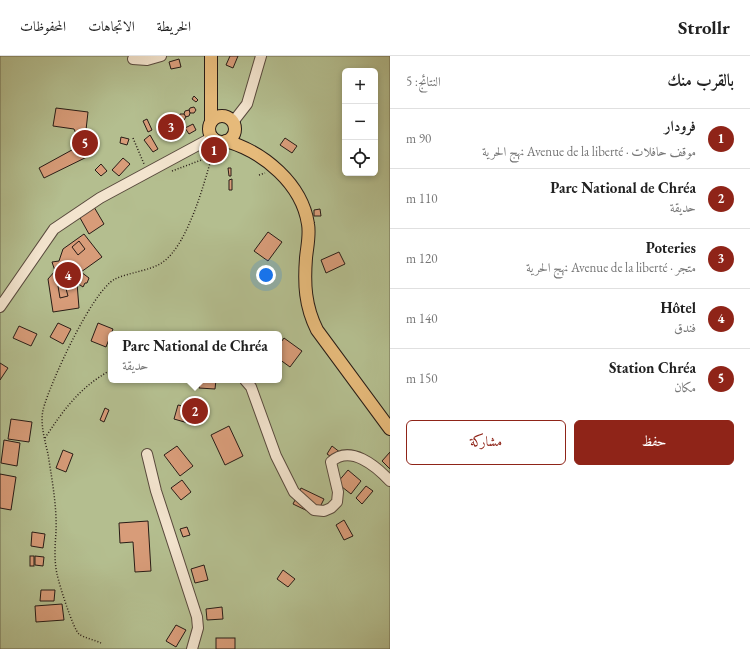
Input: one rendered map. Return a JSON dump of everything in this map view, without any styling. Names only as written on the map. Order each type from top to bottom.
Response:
[{"type":"main road","points":[[211,56],[210,138],[219,141],[231,132]]},
{"type":"main road","points":[[211,122],[222,116],[231,119],[231,132],[248,149],[277,170],[296,192],[308,225],[305,276],[309,314],[317,330],[390,429]]},
{"type":"street","points":[[133,59],[147,60],[161,56]]},
{"type":"street","points":[[231,132],[247,104],[260,56]]},
{"type":"street","points":[[0,306],[54,229],[100,198],[210,138]]},
{"type":"street","points":[[248,383],[251,387],[276,456],[294,492],[314,510],[324,511],[331,508],[337,502],[338,492],[331,462],[337,456],[351,455],[375,466],[390,481]]},
{"type":"street","points":[[147,454],[156,491],[197,617],[198,628],[192,649]]},
{"type":"path","points":[[101,643],[79,634],[72,622],[57,574],[53,489],[45,438],[43,410],[74,338],[93,304],[105,287],[115,279],[164,262],[176,247],[198,204],[212,156],[210,138]]},
{"type":"path","points":[[45,438],[74,396],[98,377],[108,372]]},
{"type":"green space","points":[[0,56],[390,56],[390,649],[0,649]]},
{"type":"building","points":[[230,56],[238,56],[233,68],[226,65]]},
{"type":"building","points":[[179,59],[181,67],[171,69],[169,62]]},
{"type":"building","points":[[194,96],[198,100],[196,102],[192,99]]},
{"type":"building","points":[[194,107],[196,110],[194,113],[190,113],[190,108]]},
{"type":"building","points":[[56,108],[88,112],[86,130],[95,153],[44,178],[39,168],[81,145],[74,129],[53,126]]},
{"type":"building","points":[[189,110],[189,116],[185,117],[185,111]]},
{"type":"building","points":[[180,114],[184,114],[186,117],[184,120],[181,120],[179,117]]},
{"type":"building","points":[[147,119],[152,130],[148,132],[143,121]]},
{"type":"building","points":[[175,119],[177,122],[176,125],[172,126],[172,120]]},
{"type":"building","points":[[171,123],[171,129],[167,129],[167,124]]},
{"type":"building","points":[[193,124],[196,130],[189,134],[185,128]]},
{"type":"building","points":[[166,126],[166,132],[162,132],[162,127]]},
{"type":"building","points":[[150,135],[158,149],[153,152],[144,140]]},
{"type":"building","points":[[121,137],[129,139],[127,145],[120,143]]},
{"type":"building","points":[[285,138],[297,146],[292,153],[280,145]]},
{"type":"building","points":[[123,158],[130,164],[119,176],[112,170]]},
{"type":"building","points":[[101,164],[107,171],[101,176],[95,170]]},
{"type":"building","points":[[228,168],[231,168],[231,176],[229,176]]},
{"type":"building","points":[[232,179],[232,190],[229,190],[229,180]]},
{"type":"building","points":[[94,207],[104,224],[89,234],[79,216]]},
{"type":"building","points":[[320,209],[321,216],[314,216],[314,210]]},
{"type":"building","points":[[268,232],[282,242],[268,261],[254,251]]},
{"type":"building","points":[[84,234],[102,257],[81,272],[89,278],[83,287],[77,283],[79,308],[53,312],[48,279],[55,271],[52,262],[59,261],[63,249]]},
{"type":"building","points":[[79,241],[85,249],[78,255],[72,247]]},
{"type":"building","points":[[339,252],[345,264],[326,273],[321,260]]},
{"type":"building","points":[[65,285],[68,296],[60,298],[58,286]]},
{"type":"building","points":[[58,323],[71,329],[63,344],[50,337]]},
{"type":"building","points":[[98,323],[113,329],[112,331],[108,331],[108,342],[106,347],[91,341]]},
{"type":"building","points":[[19,326],[37,334],[31,346],[13,338]]},
{"type":"building","points":[[284,338],[302,351],[290,367],[282,361],[282,341]]},
{"type":"building","points":[[0,363],[8,368],[0,380]]},
{"type":"building","points":[[200,383],[216,383],[215,389],[199,388]]},
{"type":"building","points":[[178,405],[192,408],[188,423],[174,419]]},
{"type":"building","points":[[105,408],[109,410],[104,422],[100,420]]},
{"type":"building","points":[[11,419],[32,422],[29,442],[8,439]]},
{"type":"building","points":[[229,426],[243,456],[225,465],[211,435]]},
{"type":"building","points":[[4,440],[20,443],[17,466],[1,463]]},
{"type":"building","points":[[177,446],[193,466],[180,476],[164,455]]},
{"type":"building","points":[[332,446],[341,453],[336,460],[327,454]]},
{"type":"building","points":[[63,450],[73,454],[66,472],[56,468]]},
{"type":"building","points":[[390,452],[390,469],[382,461]]},
{"type":"building","points":[[348,470],[361,481],[351,494],[337,483]]},
{"type":"building","points":[[0,474],[16,477],[11,510],[0,508]]},
{"type":"building","points":[[182,480],[191,492],[181,500],[171,488]]},
{"type":"building","points":[[366,486],[373,491],[362,504],[356,498]]},
{"type":"building","points":[[301,488],[324,499],[316,515],[293,504]]},
{"type":"building","points":[[344,520],[353,536],[344,540],[336,525]]},
{"type":"building","points":[[148,521],[151,571],[135,572],[133,542],[120,543],[119,523]]},
{"type":"building","points":[[187,527],[190,535],[183,537],[180,529]]},
{"type":"building","points":[[32,532],[45,534],[43,548],[31,546]]},
{"type":"building","points":[[30,556],[34,556],[34,566],[30,566]]},
{"type":"building","points":[[35,556],[44,557],[43,566],[35,565]]},
{"type":"building","points":[[204,565],[208,580],[195,583],[191,569]]},
{"type":"building","points":[[283,570],[295,579],[288,587],[277,579]]},
{"type":"building","points":[[41,590],[55,590],[54,601],[40,601]]},
{"type":"building","points":[[62,604],[64,620],[36,622],[35,606]]},
{"type":"building","points":[[222,607],[223,619],[207,620],[206,609]]},
{"type":"building","points":[[176,625],[186,630],[176,647],[166,641]]},
{"type":"building","points":[[216,638],[235,638],[235,649],[216,649]]},
{"type":"place","name":"Poteries","points":[[171,127]]},
{"type":"place","name":"Station Chréa","points":[[85,143]]},
{"type":"place","name":"فرودار","points":[[214,150]]},
{"type":"place","name":"Hôtel","points":[[68,275]]},
{"type":"place","name":"Parc National de Chréa","points":[[195,411]]}]
